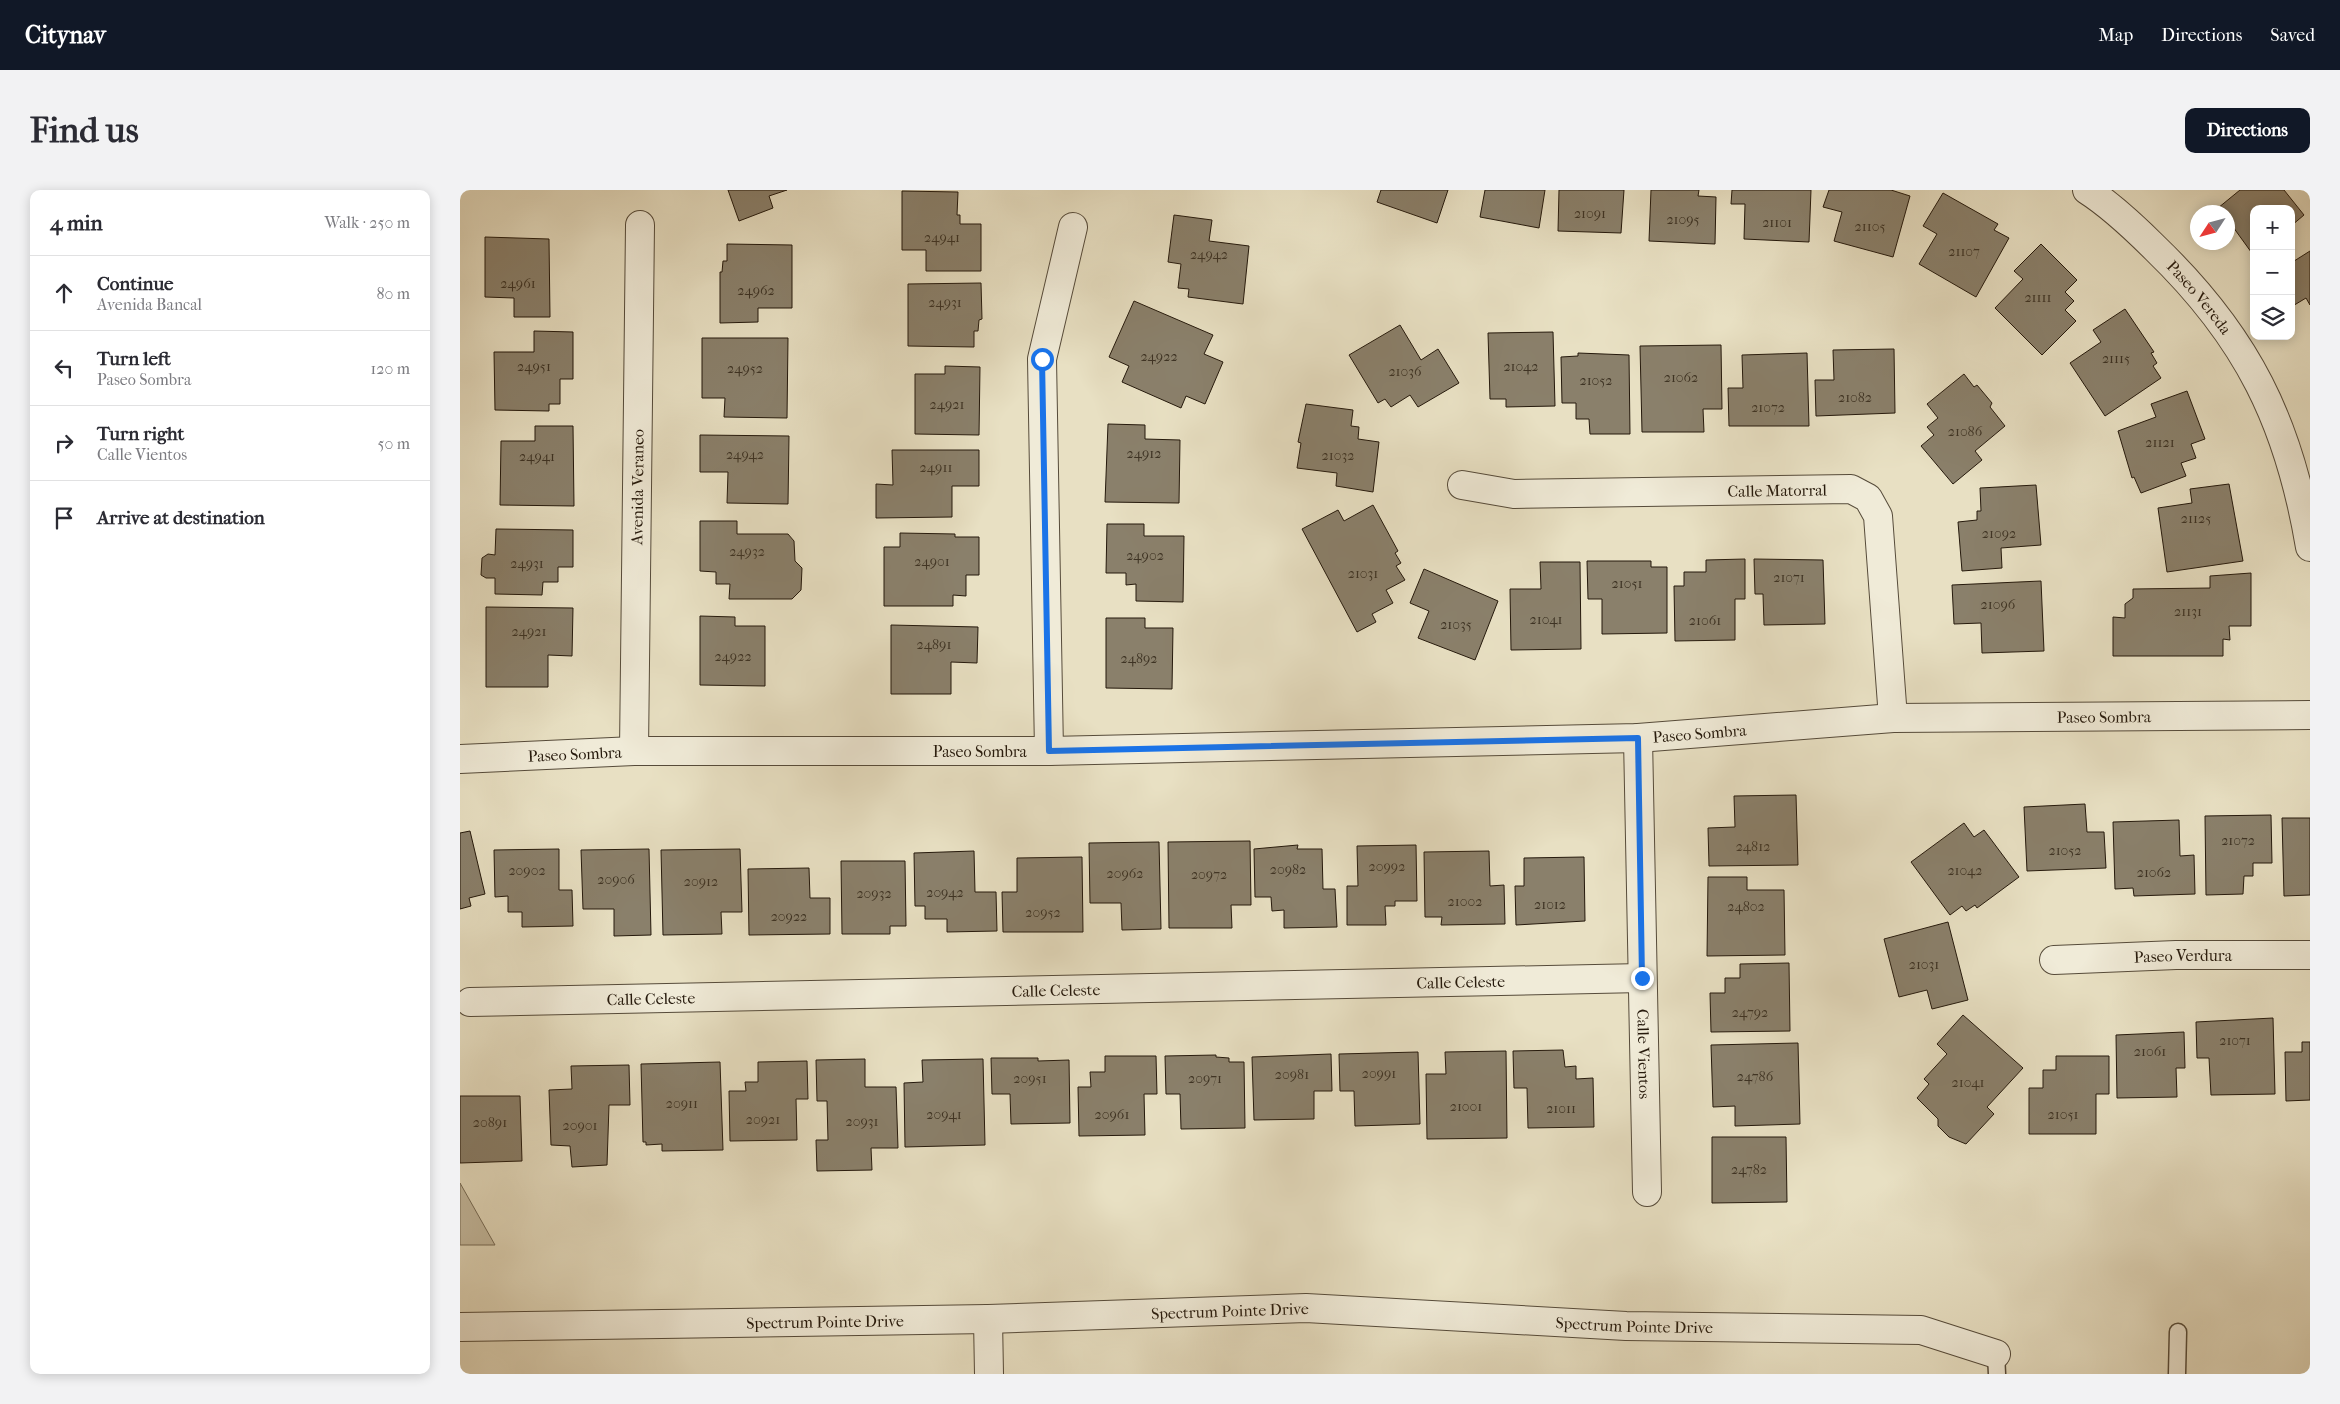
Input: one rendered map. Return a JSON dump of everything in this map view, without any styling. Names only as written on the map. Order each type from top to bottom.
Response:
[{"type":"street","name":"Paseo Vereda","points":[[2087,190],[2134,228],[2174,266],[2210,306],[2241,349],[2280,428],[2294,469],[2310,547]]},
{"type":"street","name":"Avenida Veraneo","points":[[634,751],[640,225]]},
{"type":"street","points":[[1049,751],[1042,359],[1073,227]]},
{"type":"street","name":"Calle Matorral","points":[[1462,485],[1514,494],[1851,489],[1868,498],[1878,516],[1892,718]]},
{"type":"street","name":"Paseo Sombra","points":[[460,759],[634,751],[1049,751],[1638,738],[1892,718],[2310,715]]},
{"type":"street","name":"Calle Vientos","points":[[1638,738],[1647,1192]]},
{"type":"street","name":"Paseo Verdura","points":[[2054,960],[2176,955],[2310,955]]},
{"type":"street","name":"Calle Celeste","points":[[470,1002],[1642,978]]},
{"type":"street","name":"Spectrum Pointe Drive","points":[[460,1327],[988,1319],[1306,1308],[1626,1326],[1921,1330],[1996,1364]]},
{"type":"street","points":[[988,1319],[989,1374]]},
{"type":"lane","points":[[2177,1374],[2178,1332]]},
{"type":"shaded area","points":[[460,1183],[495,1245],[460,1245]]},
{"type":"building","points":[[728,190],[787,190],[769,196],[773,208],[739,221]]},
{"type":"building","points":[[1381,190],[1448,190],[1437,223],[1377,202]]},
{"type":"building","points":[[1485,190],[1545,190],[1539,228],[1480,217]]},
{"type":"building","points":[[1559,190],[1624,190],[1621,233],[1558,231]]},
{"type":"building","points":[[1651,190],[1699,190],[1698,196],[1716,197],[1715,244],[1649,241]]},
{"type":"building","points":[[1732,190],[1811,190],[1809,242],[1744,239],[1745,204],[1731,204]]},
{"type":"building","points":[[1829,190],[1891,190],[1910,196],[1893,257],[1834,241],[1842,212],[1823,207]]},
{"type":"building","points":[[2240,190],[2284,190],[2304,215],[2295,223],[2295,205],[2250,205],[2250,250],[2235,230],[2235,205],[2222,205]]},
{"type":"building","points":[[902,191],[958,192],[957,215],[960,215],[960,224],[981,224],[981,271],[926,271],[926,250],[902,250]]},
{"type":"building","points":[[1943,193],[1998,224],[1994,230],[2009,238],[1976,297],[1919,264],[1937,234],[1923,226]]},
{"type":"building","points":[[1174,215],[1212,220],[1209,241],[1249,246],[1243,304],[1188,297],[1189,289],[1178,288],[1181,264],[1168,262]]},
{"type":"building","points":[[485,237],[549,239],[550,317],[514,317],[514,298],[485,297]]},
{"type":"building","points":[[727,244],[792,245],[792,308],[758,308],[758,322],[720,323],[720,272],[722,272],[723,261],[727,261]]},
{"type":"building","points":[[2041,244],[2077,280],[2065,292],[2074,301],[2065,310],[2076,321],[2042,355],[1995,308],[2023,279],[2014,271]]},
{"type":"building","points":[[2310,251],[2310,305],[2306,298],[2295,305],[2295,260]]},
{"type":"building","points":[[981,283],[982,319],[979,320],[978,331],[974,331],[974,347],[908,346],[908,284]]},
{"type":"building","points":[[1134,301],[1213,335],[1204,354],[1223,362],[1205,404],[1186,396],[1181,408],[1122,382],[1129,366],[1109,357]]},
{"type":"building","points":[[2125,309],[2154,352],[2151,353],[2157,363],[2153,366],[2161,378],[2105,416],[2070,363],[2101,342],[2093,330]]},
{"type":"building","points":[[1400,325],[1421,360],[1438,349],[1459,383],[1418,407],[1410,395],[1391,407],[1385,399],[1378,403],[1349,355]]},
{"type":"building","points":[[534,331],[573,332],[573,379],[560,379],[560,404],[549,404],[549,411],[495,410],[494,352],[534,352]]},
{"type":"building","points":[[1553,332],[1555,406],[1506,407],[1506,399],[1490,399],[1488,333]]},
{"type":"building","points":[[702,338],[788,338],[787,418],[724,417],[725,398],[702,398]]},
{"type":"building","points":[[1721,345],[1722,409],[1703,409],[1704,432],[1642,432],[1640,346]]},
{"type":"building","points":[[1894,349],[1895,413],[1816,416],[1815,380],[1834,380],[1833,350]]},
{"type":"building","points":[[1578,353],[1629,355],[1630,434],[1590,434],[1589,419],[1576,419],[1576,403],[1562,403],[1561,357],[1578,356]]},
{"type":"building","points":[[1807,353],[1809,426],[1729,426],[1728,388],[1743,388],[1742,355]]},
{"type":"building","points":[[945,366],[980,367],[979,435],[915,434],[915,374],[945,374]]},
{"type":"building","points":[[1964,374],[1974,387],[1977,385],[1992,403],[1990,407],[2005,426],[1975,451],[1982,460],[1953,484],[1921,446],[1934,435],[1927,427],[1938,418],[1927,404]]},
{"type":"building","points":[[2187,391],[2205,439],[2191,444],[2196,458],[2181,463],[2186,476],[2141,493],[2134,477],[2132,478],[2118,431],[2156,417],[2151,404]]},
{"type":"building","points":[[1306,404],[1353,410],[1351,426],[1359,427],[1358,439],[1379,442],[1373,492],[1336,486],[1337,473],[1297,468],[1301,443],[1298,442]]},
{"type":"building","points":[[1108,424],[1145,425],[1145,439],[1180,440],[1179,503],[1105,502]]},
{"type":"building","points":[[535,426],[573,426],[574,506],[500,505],[501,441],[535,441]]},
{"type":"building","points":[[700,435],[789,436],[788,504],[727,503],[728,472],[700,472]]},
{"type":"building","points":[[892,450],[979,450],[979,486],[952,486],[952,517],[876,518],[876,484],[893,485]]},
{"type":"building","points":[[2229,484],[2243,561],[2167,572],[2158,508],[2192,503],[2190,489]]},
{"type":"building","points":[[2036,485],[2041,545],[2001,548],[2002,568],[1962,571],[1958,522],[1977,520],[1977,511],[1981,511],[1980,488]]},
{"type":"building","points":[[1373,505],[1398,551],[1395,553],[1401,563],[1396,566],[1405,580],[1386,590],[1393,603],[1372,614],[1376,622],[1357,632],[1302,529],[1338,510],[1344,521]]},
{"type":"building","points":[[700,521],[737,521],[737,534],[788,534],[794,541],[795,561],[802,568],[801,590],[792,599],[729,599],[730,584],[716,584],[716,572],[700,571]]},
{"type":"building","points":[[1107,524],[1144,524],[1144,536],[1184,536],[1183,602],[1136,601],[1136,584],[1126,585],[1126,573],[1106,573]]},
{"type":"building","points":[[496,529],[573,530],[573,567],[558,567],[558,582],[543,582],[542,595],[495,594],[495,578],[486,578],[481,575],[482,558],[488,554],[495,555]]},
{"type":"building","points":[[900,533],[955,534],[955,537],[979,537],[979,575],[966,575],[966,596],[953,595],[953,606],[884,606],[884,547],[900,547]]},
{"type":"building","points":[[1745,559],[1745,599],[1735,599],[1735,640],[1675,641],[1674,586],[1684,586],[1684,572],[1706,572],[1706,560]]},
{"type":"building","points":[[1754,559],[1823,560],[1825,624],[1764,625],[1763,594],[1755,594]]},
{"type":"building","points":[[1587,561],[1651,561],[1651,567],[1667,567],[1667,633],[1602,634],[1602,599],[1588,599]]},
{"type":"building","points":[[1540,562],[1580,562],[1581,649],[1511,650],[1510,589],[1541,589]]},
{"type":"building","points":[[1424,569],[1498,601],[1475,660],[1418,638],[1429,611],[1410,603]]},
{"type":"building","points":[[2251,573],[2251,626],[2229,626],[2230,640],[2223,639],[2223,656],[2113,656],[2113,617],[2125,618],[2125,604],[2133,598],[2133,589],[2210,588],[2210,576]]},
{"type":"building","points":[[2041,581],[2044,651],[1982,653],[1981,623],[1954,624],[1952,585]]},
{"type":"building","points":[[486,607],[573,608],[572,656],[548,655],[548,687],[486,687]]},
{"type":"building","points":[[700,616],[735,617],[735,626],[765,626],[765,686],[700,685]]},
{"type":"building","points":[[1106,618],[1145,618],[1145,628],[1173,628],[1172,689],[1106,688]]},
{"type":"building","points":[[891,625],[978,627],[977,663],[951,662],[951,694],[891,694]]},
{"type":"building","points":[[1796,795],[1798,865],[1709,866],[1708,828],[1735,827],[1734,796]]},
{"type":"building","points":[[2085,804],[2087,832],[2104,832],[2106,868],[2027,871],[2024,807]]},
{"type":"building","points":[[2271,815],[2272,863],[2253,863],[2253,876],[2244,876],[2243,894],[2206,895],[2205,816]]},
{"type":"building","points":[[2282,818],[2310,818],[2310,895],[2284,896]]},
{"type":"building","points":[[2179,820],[2180,856],[2194,855],[2195,894],[2134,896],[2133,888],[2115,889],[2113,822]]},
{"type":"building","points":[[1964,823],[1974,837],[1984,830],[2019,877],[1977,908],[1975,905],[1966,911],[1962,906],[1950,915],[1911,862]]},
{"type":"building","points":[[470,831],[485,894],[469,898],[471,906],[460,909],[460,833]]},
{"type":"building","points":[[1250,841],[1251,905],[1231,905],[1232,928],[1169,928],[1168,842]]},
{"type":"building","points":[[1159,842],[1161,929],[1122,930],[1121,903],[1090,903],[1089,843]]},
{"type":"building","points":[[1298,845],[1297,849],[1322,849],[1323,889],[1335,889],[1337,927],[1284,928],[1284,910],[1272,911],[1271,897],[1255,897],[1254,849]]},
{"type":"building","points":[[1416,845],[1417,901],[1395,901],[1395,906],[1385,906],[1386,925],[1347,925],[1347,886],[1358,886],[1357,846]]},
{"type":"building","points":[[559,849],[559,890],[572,890],[573,926],[522,927],[522,912],[508,912],[508,896],[495,897],[494,850]]},
{"type":"building","points":[[649,849],[651,935],[614,936],[614,909],[583,909],[581,850]]},
{"type":"building","points":[[740,849],[742,912],[721,912],[722,934],[663,935],[661,850]]},
{"type":"building","points":[[974,851],[975,892],[996,892],[997,931],[947,932],[947,919],[925,919],[925,906],[915,906],[914,853]]},
{"type":"building","points":[[1489,851],[1490,886],[1504,885],[1505,924],[1441,925],[1442,917],[1425,917],[1424,852]]},
{"type":"building","points":[[1082,857],[1083,932],[1003,932],[1002,892],[1017,892],[1017,858]]},
{"type":"building","points":[[1584,857],[1585,921],[1516,925],[1515,886],[1524,886],[1524,858]]},
{"type":"building","points":[[841,861],[905,861],[906,926],[890,926],[890,934],[842,934]]},
{"type":"building","points":[[809,868],[810,898],[830,898],[830,934],[749,935],[748,869]]},
{"type":"building","points":[[1708,877],[1747,877],[1747,890],[1784,890],[1785,955],[1707,956]]},
{"type":"building","points":[[1948,922],[1968,1000],[1932,1009],[1927,990],[1899,997],[1884,939]]},
{"type":"building","points":[[1789,963],[1790,1031],[1711,1032],[1710,993],[1725,993],[1725,978],[1740,978],[1740,964]]},
{"type":"building","points":[[1963,1015],[2023,1068],[1987,1107],[1994,1114],[1966,1144],[1949,1137],[1938,1126],[1938,1119],[1917,1098],[1929,1084],[1924,1079],[1947,1054],[1937,1044]]},
{"type":"building","points":[[2273,1018],[2275,1094],[2211,1095],[2209,1058],[2197,1058],[2196,1022]]},
{"type":"building","points":[[2184,1032],[2185,1068],[2176,1068],[2177,1097],[2117,1098],[2116,1035]]},
{"type":"building","points":[[2302,1042],[2310,1042],[2310,1100],[2286,1101],[2285,1052],[2302,1052]]},
{"type":"building","points":[[1798,1043],[1800,1124],[1735,1126],[1735,1106],[1713,1107],[1711,1045]]},
{"type":"building","points":[[1563,1050],[1565,1067],[1576,1066],[1576,1079],[1593,1078],[1594,1127],[1528,1128],[1527,1088],[1514,1088],[1513,1051]]},
{"type":"building","points":[[1506,1051],[1507,1138],[1427,1139],[1426,1074],[1446,1074],[1445,1052]]},
{"type":"building","points":[[1418,1052],[1420,1124],[1355,1126],[1354,1091],[1340,1091],[1339,1054]]},
{"type":"building","points":[[1331,1054],[1332,1091],[1314,1091],[1314,1119],[1254,1120],[1252,1057]]},
{"type":"building","points":[[1216,1055],[1216,1057],[1229,1058],[1229,1062],[1244,1062],[1245,1128],[1181,1129],[1180,1094],[1166,1094],[1165,1056]]},
{"type":"building","points":[[1105,1056],[1156,1056],[1157,1094],[1144,1094],[1145,1135],[1079,1136],[1078,1087],[1091,1087],[1090,1072],[1105,1072]]},
{"type":"building","points":[[2056,1056],[2109,1056],[2109,1094],[2096,1094],[2096,1134],[2029,1134],[2029,1088],[2043,1088],[2043,1070],[2056,1070]]},
{"type":"building","points":[[991,1058],[1038,1058],[1038,1061],[1069,1060],[1070,1123],[1011,1124],[1010,1094],[992,1094]]},
{"type":"building","points":[[865,1059],[865,1087],[896,1087],[898,1148],[871,1148],[872,1170],[817,1171],[816,1140],[828,1140],[827,1101],[817,1101],[816,1060]]},
{"type":"building","points":[[983,1059],[985,1145],[905,1147],[904,1083],[923,1082],[922,1060]]},
{"type":"building","points":[[807,1061],[808,1099],[796,1099],[797,1140],[730,1141],[729,1091],[746,1091],[745,1082],[758,1082],[758,1062]]},
{"type":"building","points":[[720,1062],[723,1150],[662,1151],[662,1144],[646,1145],[646,1142],[643,1142],[641,1064]]},
{"type":"building","points":[[629,1065],[630,1105],[609,1105],[607,1165],[572,1167],[570,1146],[551,1145],[549,1090],[572,1089],[571,1066]]},
{"type":"building","points":[[460,1096],[520,1096],[522,1161],[460,1163]]},
{"type":"building","points":[[1712,1137],[1786,1137],[1787,1202],[1712,1203]]},
{"type":"route","points":[[1042,359],[1049,751],[1638,738],[1642,978]]}]
